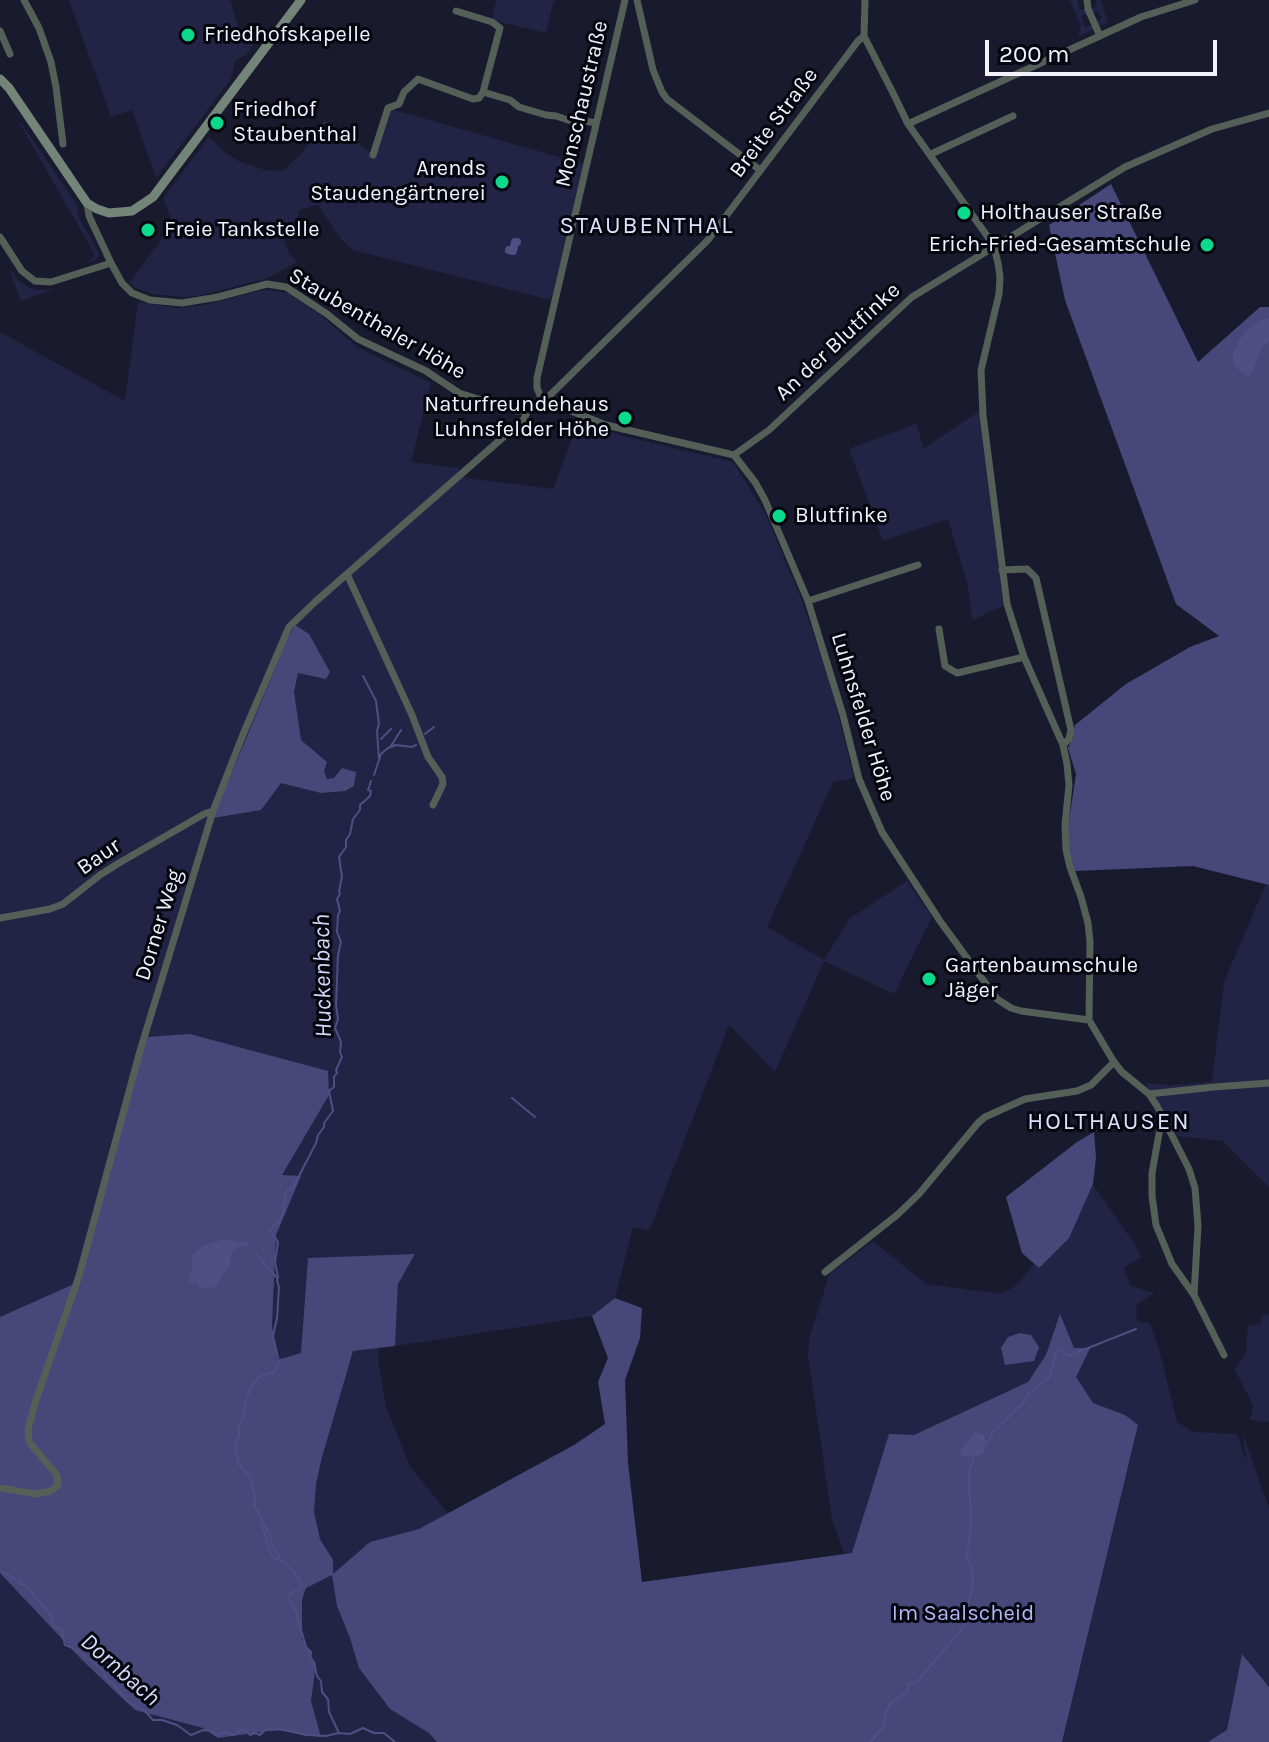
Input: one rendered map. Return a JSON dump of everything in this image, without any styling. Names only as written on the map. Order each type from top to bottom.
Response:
[{"type":"main road","points":[[0,79],[87,203],[109,213],[132,211],[153,197],[301,0]]},
{"type":"street","points":[[24,0],[39,28],[51,62],[63,144]]},
{"type":"street","name":"Monschaustraße","points":[[543,402],[537,388],[537,378],[625,0]]},
{"type":"street","points":[[637,0],[653,70],[667,99],[760,170]]},
{"type":"street","points":[[865,0],[864,33],[908,124],[994,247],[1000,277],[999,294],[981,370],[983,415],[1007,604],[1024,657],[1063,745],[1069,785],[1066,850],[1088,923],[1090,942],[1089,1020],[1122,1072],[1149,1094],[1189,1169],[1195,1188],[1198,1226],[1194,1295]]},
{"type":"street","points":[[1087,0],[1100,36]]},
{"type":"street","points":[[908,124],[1141,17],[1195,0]]},
{"type":"street","points":[[373,155],[388,108],[399,104],[404,92],[418,79],[473,99],[479,98],[483,92],[500,28],[492,22],[456,11]]},
{"type":"street","points":[[0,31],[10,54]]},
{"type":"street","name":"Breite Straße","points":[[543,402],[708,240],[864,33]]},
{"type":"street","points":[[483,92],[546,115],[574,122],[596,123]]},
{"type":"street","name":"An der Blutfinke","points":[[734,455],[769,430],[912,297],[1125,167],[1212,129],[1269,113]]},
{"type":"street","points":[[931,154],[1013,116]]},
{"type":"street","name":"Staubenthaler Höhe","points":[[87,203],[89,216],[127,289],[150,300],[195,302],[267,284],[286,287],[358,339],[426,371],[459,393],[517,411],[528,410]]},
{"type":"street","points":[[0,237],[22,271],[35,281],[51,282],[111,263]]},
{"type":"street","points":[[528,410],[543,402],[606,425],[734,455]]},
{"type":"street","name":"Dorner Weg","points":[[0,1488],[36,1494],[51,1491],[58,1485],[57,1475],[29,1442],[28,1429],[79,1276],[140,1051],[213,811],[289,627],[524,419],[528,410]]},
{"type":"street","name":"Luhnsfelder Höhe","points":[[734,455],[765,500],[808,601],[859,779],[882,832],[916,887],[997,999],[1021,1011],[1089,1020]]},
{"type":"street","points":[[808,601],[918,565]]},
{"type":"street","points":[[1002,570],[1027,569],[1036,578],[1071,730],[1069,739],[1063,745]]},
{"type":"street","points":[[347,574],[428,757],[442,777],[443,784],[433,805]]},
{"type":"street","points":[[939,629],[945,666],[957,673],[1024,657]]},
{"type":"street","name":"Baur","points":[[0,918],[63,904],[119,863],[213,811]]},
{"type":"street","points":[[825,1272],[919,1194],[985,1117],[1025,1099],[1077,1091],[1091,1085],[1114,1062]]},
{"type":"street","points":[[1149,1094],[1269,1083]]},
{"type":"street","points":[[1162,1117],[1152,1173],[1156,1225],[1172,1264],[1194,1295],[1224,1355]]},
{"type":"green space","points":[[69,0],[230,0],[238,26],[257,40],[246,55],[236,60],[231,79],[156,178],[132,110],[111,117]]},
{"type":"green space","points":[[496,0],[554,0],[546,33],[492,20]]},
{"type":"green space","points":[[1070,0],[1078,0],[1079,10],[1097,7],[1096,0],[1100,0],[1108,22],[1097,28],[1095,22],[1102,18],[1098,11],[1081,16],[1085,27],[1094,24],[1096,28],[1078,37],[1081,25]]},
{"type":"green space","points":[[391,109],[583,164],[551,300],[353,250],[341,239],[318,205],[299,210],[297,220],[281,231],[288,252],[297,262],[268,278],[184,297],[152,294],[129,283],[173,224],[163,198],[209,137],[240,162],[266,170],[283,171],[302,153],[324,120],[375,155]]},
{"type":"green space","points":[[20,121],[77,205],[79,218],[99,253],[93,261],[86,263],[94,257],[94,253]]},
{"type":"green space","points":[[1111,184],[1198,362],[1260,307],[1269,307],[1269,885],[1193,866],[1075,871],[1070,861],[1067,834],[1076,774],[1068,748],[1075,725],[1126,684],[1190,647],[1219,636],[1176,604],[1065,300],[1049,225]]},
{"type":"green space","points":[[9,268],[18,280],[30,288],[54,289],[21,301]]},
{"type":"green space","name":"Im Saalscheid","points":[[270,290],[288,293],[319,314],[357,347],[431,383],[411,462],[458,468],[465,478],[553,489],[579,420],[619,435],[733,462],[765,513],[801,598],[830,683],[854,778],[833,782],[767,927],[824,960],[849,919],[907,881],[932,917],[894,994],[824,961],[775,1072],[729,1025],[649,1231],[633,1227],[615,1298],[592,1316],[395,1346],[398,1284],[415,1255],[406,1254],[382,1323],[378,1359],[386,1407],[410,1466],[462,1531],[497,1616],[847,1562],[832,1519],[808,1355],[810,1335],[830,1273],[873,1241],[926,1284],[1002,1294],[1017,1285],[1060,1232],[1091,1182],[1138,1249],[1141,1257],[1124,1268],[1131,1286],[1154,1293],[1137,1305],[1136,1317],[1141,1323],[1149,1322],[1152,1329],[1177,1422],[1193,1432],[1237,1434],[1246,1462],[1243,1434],[1269,1509],[1269,1687],[1242,1655],[1227,1731],[1208,1742],[1062,1742],[1138,1426],[1132,1421],[893,1742],[0,1742],[0,1325],[76,1283],[0,1317],[0,332],[125,401],[138,302],[177,308]]},
{"type":"green space","points":[[980,411],[1003,606],[972,620],[968,586],[948,519],[883,541],[849,449],[916,424],[924,448]]},
{"type":"green space","points":[[295,625],[309,634],[330,672],[326,679],[298,673],[294,692],[301,740],[327,762],[324,771],[327,779],[334,778],[342,768],[356,772],[354,786],[345,791],[321,793],[281,783],[261,810],[213,818],[287,640]]},
{"type":"green space","points":[[1266,884],[1269,885],[1269,1187],[1223,1141],[1177,1136],[1145,1083],[1212,1082],[1224,982]]},
{"type":"green space","name":"Im Saalscheid","points":[[190,1034],[328,1071],[329,1095],[282,1175],[301,1176],[276,1235],[272,1325],[277,1360],[301,1353],[308,1258],[415,1254],[398,1284],[395,1346],[353,1351],[322,1457],[314,1512],[320,1539],[333,1560],[333,1574],[370,1542],[419,1529],[574,1445],[605,1424],[598,1382],[608,1358],[592,1316],[615,1298],[642,1308],[640,1338],[625,1380],[628,1463],[642,1582],[852,1553],[889,1434],[914,1435],[1028,1382],[1046,1355],[1060,1314],[1074,1348],[1090,1348],[1076,1377],[1093,1403],[1125,1415],[1138,1425],[1062,1742],[437,1742],[429,1733],[390,1709],[359,1668],[337,1606],[332,1575],[306,1588],[302,1600],[302,1639],[316,1664],[311,1701],[321,1737],[276,1730],[218,1738],[203,1728],[135,1710],[82,1660],[0,1573],[0,1317],[76,1283],[147,1037]]},
{"type":"green space","points":[[1094,1132],[1096,1158],[1093,1184],[1069,1238],[1039,1268],[1022,1253],[1006,1197]]},
{"type":"green space","points":[[1269,1314],[1269,1422],[1250,1420],[1253,1405],[1235,1370],[1246,1352],[1248,1326],[1261,1324],[1261,1316]]},
{"type":"green space","points":[[1020,1333],[1031,1335],[1039,1347],[1034,1361],[1005,1365],[1001,1348],[1008,1337]]},
{"type":"green space","points":[[1242,1654],[1269,1687],[1269,1742],[1208,1742],[1227,1730]]},
{"type":"shaded area","points":[[1269,318],[1269,342],[1262,346],[1252,374],[1247,376],[1233,365],[1233,353],[1249,329]]},
{"type":"shaded area","points":[[224,1239],[247,1241],[251,1247],[245,1245],[234,1249],[230,1265],[215,1287],[201,1288],[194,1280],[193,1284],[189,1283],[191,1257],[203,1246]]},
{"type":"shaded area","points":[[975,1432],[984,1436],[983,1454],[963,1457],[960,1451]]},
{"type":"waterway","points":[[509,250],[513,251],[517,242]]},
{"type":"waterway","points":[[363,676],[376,701],[379,759]]},
{"type":"waterway","name":"Huckenbach","points":[[425,734],[434,727]]},
{"type":"waterway","points":[[381,739],[391,729]]},
{"type":"waterway","points":[[391,746],[401,730]]},
{"type":"waterway","name":"Huckenbach","points":[[374,775],[381,754],[388,748],[416,745]]},
{"type":"waterway","name":"Huckenbach","points":[[339,1733],[296,1612],[288,1598],[289,1594],[301,1589],[299,1578],[281,1560],[271,1544],[270,1535],[254,1505],[250,1476],[239,1465],[235,1444],[252,1385],[260,1376],[275,1372],[279,1362],[273,1336],[279,1287],[275,1262],[278,1242],[270,1230],[283,1214],[286,1192],[293,1187],[333,1111],[329,1091],[334,1087],[334,1077],[342,1057],[341,1042],[335,1028],[341,942],[337,932],[340,911],[337,899],[342,877],[339,857],[346,847],[360,805],[370,796],[371,781]]},
{"type":"waterway","points":[[512,1098],[535,1117]]},
{"type":"waterway","points":[[257,1255],[277,1278]]},
{"type":"waterway","points":[[986,1443],[1028,1394],[1050,1376],[1057,1350],[1068,1356],[1136,1329]]},
{"type":"waterway","points":[[870,1742],[884,1726],[891,1703],[908,1691],[908,1684],[916,1683],[965,1625],[973,1573],[967,1555],[971,1527],[969,1473],[974,1456]]},
{"type":"waterway","name":"Huckenbach","points":[[261,1522],[272,1557],[280,1560]]},
{"type":"waterway","name":"Dornbach","points":[[0,1571],[29,1589],[50,1614],[53,1626],[61,1629],[65,1645],[102,1669],[127,1701],[145,1711],[153,1720],[177,1725],[191,1735],[203,1730],[216,1735],[226,1732],[233,1735],[246,1730],[250,1735],[260,1735],[267,1728],[326,1736],[350,1734],[363,1728],[384,1733],[395,1742]]},
{"type":"place","name":"Friedhofskapelle","points":[[188,35]]},
{"type":"place","name":"Friedhof Staubenthal","points":[[217,123]]},
{"type":"place","name":"Arends Staudengärtnerei","points":[[502,182]]},
{"type":"place","name":"Holthauser Straße","points":[[964,213]]},
{"type":"place","name":"Freie Tankstelle","points":[[148,230]]},
{"type":"place","name":"Erich-Fried-Gesamtschule","points":[[1207,245]]},
{"type":"place","name":"Naturfreundehaus Luhnsfelder Höhe","points":[[625,418]]},
{"type":"place","name":"Blutfinke","points":[[779,516]]},
{"type":"place","name":"Gartenbaumschule Jäger","points":[[929,979]]},
{"type":"district","name":"STAUBENTHAL","points":[[647,226]]},
{"type":"district","name":"HOLTHAUSEN","points":[[1109,1122]]}]
